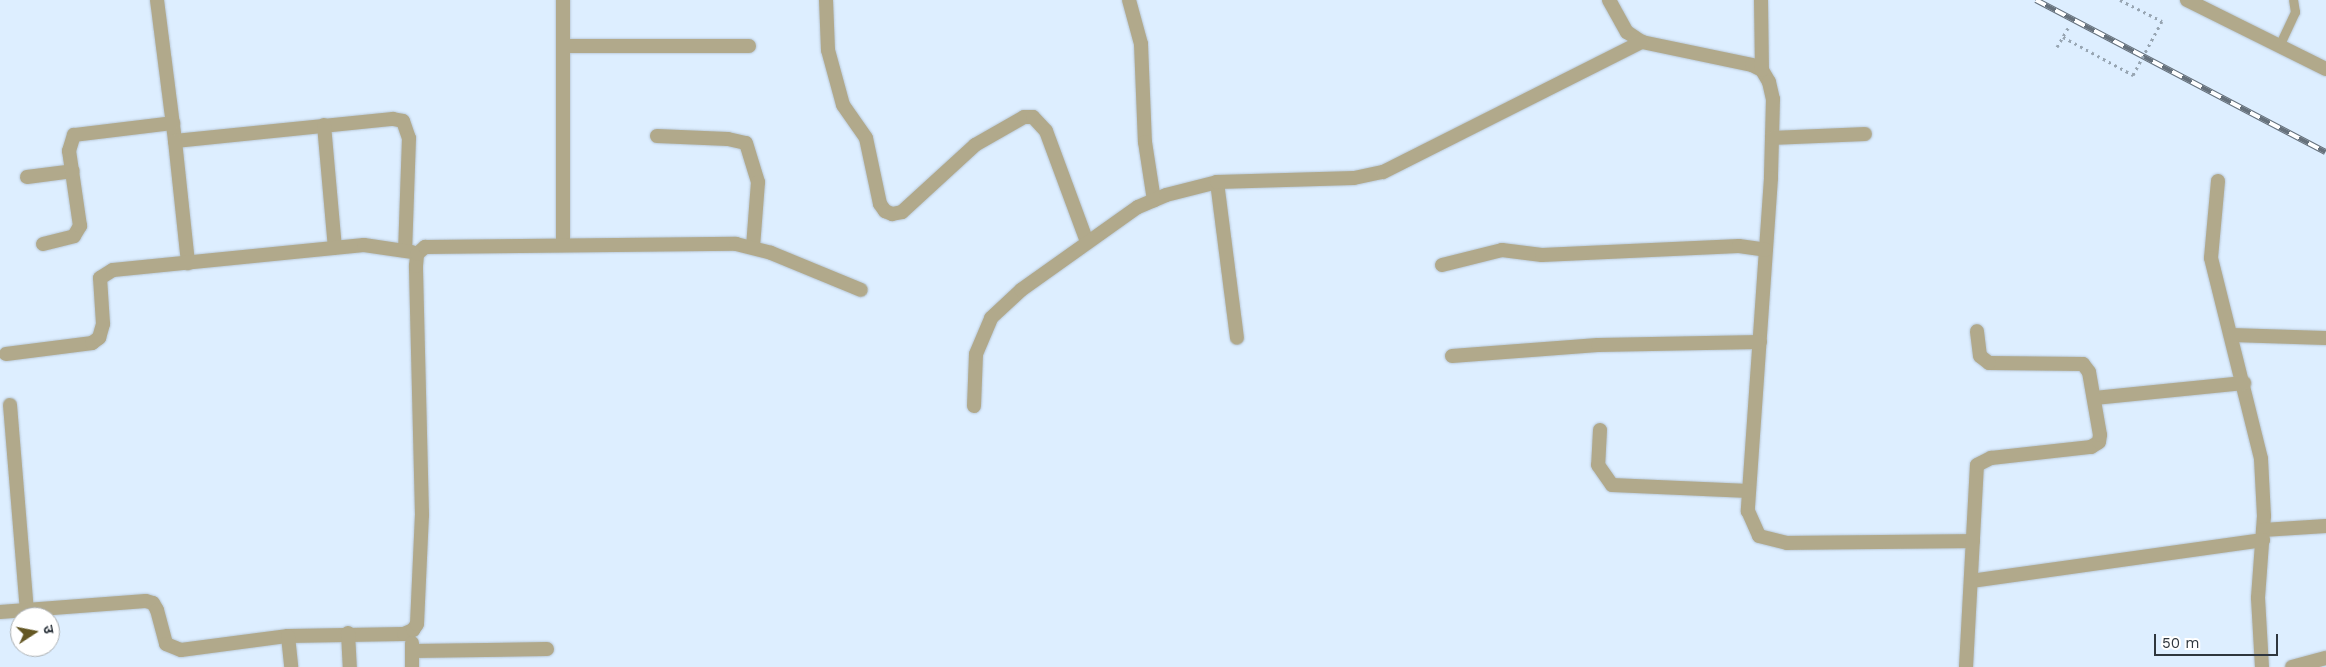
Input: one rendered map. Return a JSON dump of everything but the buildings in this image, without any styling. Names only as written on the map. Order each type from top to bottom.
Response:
[{"type":"street","points":[[157,0],[188,263]]},
{"type":"street","points":[[563,0],[563,244]]},
{"type":"street","points":[[826,0],[828,50],[844,105],[866,138],[880,204],[885,211],[892,214],[902,212],[975,145],[1024,117],[1033,117],[1046,131],[1087,242]]},
{"type":"street","points":[[1128,0],[1141,44],[1145,142],[1154,200]]},
{"type":"street","points":[[1608,0],[1627,32],[1642,42],[1762,70]]},
{"type":"street","points":[[1761,0],[1762,70],[1773,99],[1766,250],[1749,491],[1752,526],[1759,536],[1771,541],[1973,540]]},
{"type":"street","points":[[2187,0],[2326,69]]},
{"type":"street","points":[[974,406],[976,354],[991,318],[1087,242],[1154,200],[1217,182],[1346,178],[1383,172],[1642,42]]},
{"type":"street","points":[[563,46],[749,46]]},
{"type":"street","points":[[175,141],[392,119],[403,121],[408,129],[422,515],[417,624],[413,630],[412,667]]},
{"type":"street","points":[[43,244],[74,236],[80,226],[69,151],[74,135],[173,123]]},
{"type":"street","points":[[324,125],[335,248]]},
{"type":"street","points":[[1772,138],[1865,134]]},
{"type":"street","points":[[657,136],[728,138],[746,143],[758,182],[753,247]]},
{"type":"street","points":[[26,177],[73,172]]},
{"type":"street","points":[[2218,181],[2211,258],[2244,383],[2261,459],[2263,535],[2258,598],[2262,667]]},
{"type":"street","points":[[1217,182],[1236,338]]},
{"type":"street","points":[[6,354],[92,343],[102,332],[99,285],[105,273],[335,248],[381,245],[411,252],[438,244],[753,247],[861,290]]},
{"type":"street","points":[[1442,265],[1502,250],[1542,255],[1739,246],[1766,250]]},
{"type":"street","points":[[1966,667],[1977,465],[1991,458],[2095,446],[2100,435],[2089,372],[2083,364],[1989,363],[1980,356],[1977,330]]},
{"type":"street","points":[[2231,335],[2326,338]]},
{"type":"street","points":[[1452,356],[1598,345],[1760,342]]},
{"type":"street","points":[[2094,398],[2244,383]]},
{"type":"street","points":[[10,405],[27,607]]},
{"type":"street","points":[[1600,430],[1598,464],[1601,474],[1612,485],[1749,491]]},
{"type":"street","points":[[1971,581],[2326,526]]},
{"type":"street","points":[[60,608],[153,603],[166,644],[181,650],[288,636],[348,632],[404,634],[413,630]]},
{"type":"street","points":[[348,632],[350,667]]},
{"type":"street","points":[[288,636],[290,667]]},
{"type":"street","points":[[412,651],[547,649]]},
{"type":"street","points":[[2292,667],[2326,658]]},
{"type":"lane","points":[[2279,46],[2295,12],[2293,0]]},
{"type":"path","points":[[2063,37],[2133,75],[2162,20],[2120,0]]},
{"type":"path","points":[[2057,47],[2069,26]]},
{"type":"railway","points":[[2036,0],[2326,152]]}]
